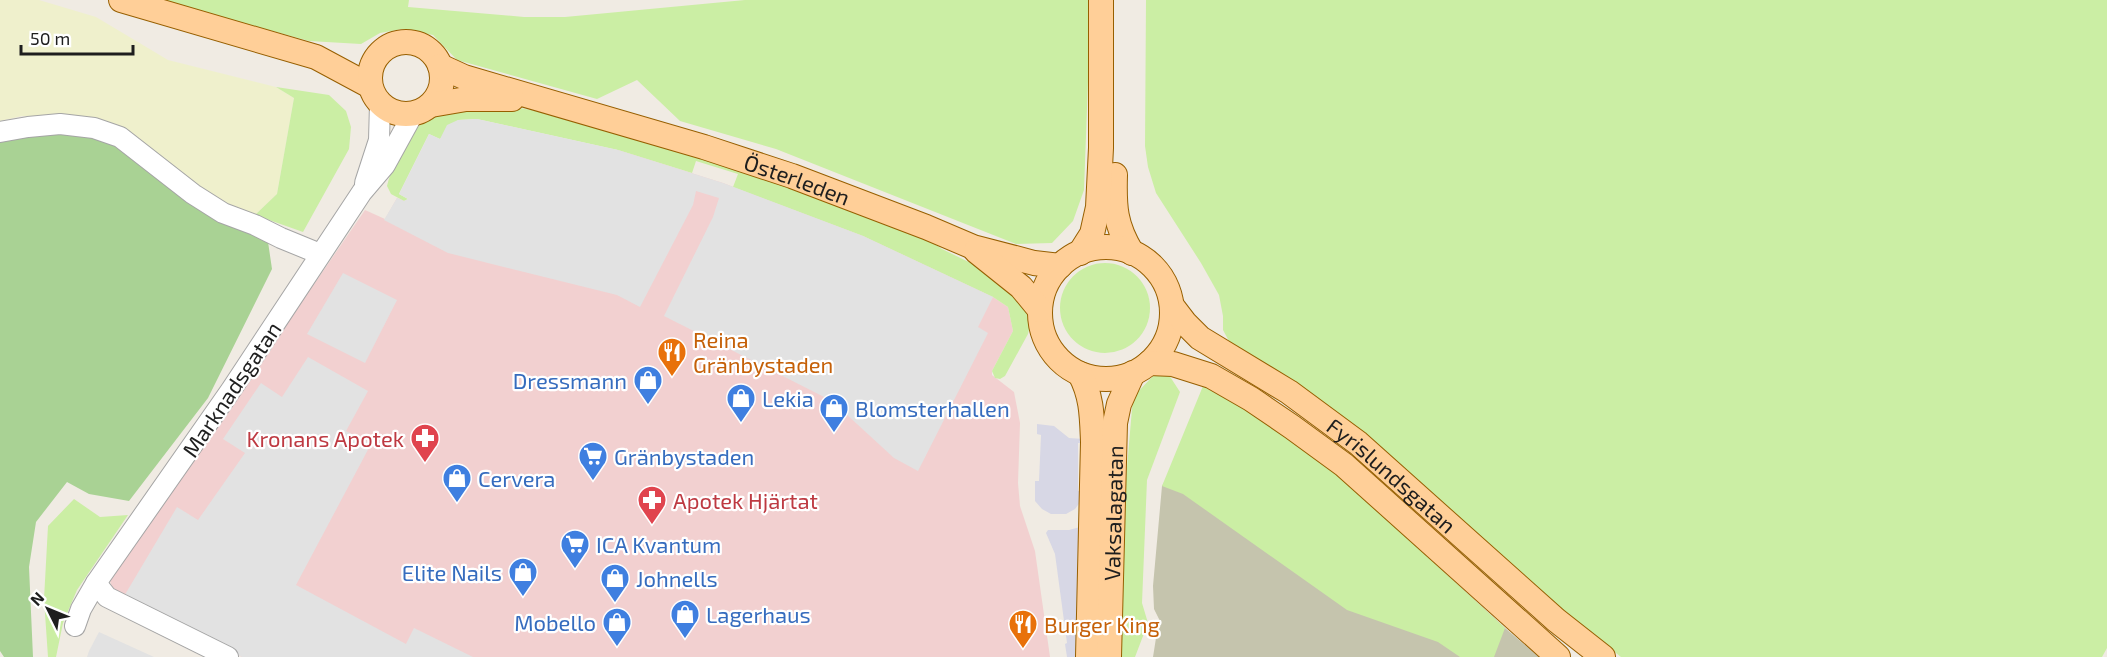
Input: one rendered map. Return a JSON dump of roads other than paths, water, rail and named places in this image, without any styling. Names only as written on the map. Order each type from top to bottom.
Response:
[{"type":"main road","points":[[121,0],[316,57],[344,58],[379,54]]},
{"type":"main road","points":[[1070,259],[1101,247],[1122,249],[1144,260],[1159,274],[1169,293],[1172,306],[1170,332],[1161,349],[1141,368],[1107,379],[1080,374],[1059,360],[1048,346],[1042,329],[1040,310],[1046,286],[1092,234],[1098,207],[1101,148],[1101,0]]},
{"type":"main road","points":[[1117,0],[1114,205],[1122,236],[1132,253]]},
{"type":"main road","points":[[316,57],[375,95],[395,113],[422,109],[437,96],[442,76],[440,66],[432,52],[417,43],[392,44],[379,54],[370,69],[375,95]]},
{"type":"main road","name":"Österleden","points":[[440,66],[472,79],[704,147],[792,176],[926,227],[973,248],[1034,263],[1070,259]]},
{"type":"main road","name":"Österleden","points":[[422,109],[466,99],[523,100],[617,122]]},
{"type":"main road","name":"Österleden","points":[[973,248],[1021,287],[1040,310]]},
{"type":"main road","name":"Fyrislundsgatan","points":[[1172,306],[1200,338],[1289,392],[1358,443],[1556,620],[1603,657]]},
{"type":"main road","name":"Fyrislundsgatan","points":[[1141,368],[1173,364],[1210,376],[1251,399],[1292,427],[1344,465],[1558,657]]},
{"type":"main road","name":"Vaksalagatan","points":[[1109,657],[1115,423],[1119,404],[1141,368]]},
{"type":"main road","name":"Vaksalagatan","points":[[1080,374],[1086,384],[1092,407],[1093,442],[1088,657]]},
{"type":"street","name":"Marknadsgatan","points":[[362,192],[379,140],[375,95]]},
{"type":"street","name":"Marknadsgatan","points":[[75,626],[81,609],[96,583],[243,372],[362,192],[385,165],[422,109]]},
{"type":"street","points":[[0,132],[60,124],[94,128],[120,137],[193,194],[223,213],[320,254]]},
{"type":"street","points":[[96,583],[107,597],[228,657]]},
{"type":"place","name":"Reina Gränbystaden","points":[[672,378]]},
{"type":"place","name":"Dressmann","points":[[648,406]]},
{"type":"place","name":"Lekia","points":[[741,424]]},
{"type":"place","name":"Blomsterhallen","points":[[834,434]]},
{"type":"place","name":"Kronans Apotek","points":[[425,464]]},
{"type":"place","name":"Gränbystaden","points":[[593,482]]},
{"type":"place","name":"Cervera","points":[[457,504]]},
{"type":"place","name":"Apotek Hjärtat","points":[[652,526]]},
{"type":"place","name":"ICA Kvantum","points":[[575,570]]},
{"type":"place","name":"Elite Nails","points":[[523,598]]},
{"type":"place","name":"Johnells","points":[[615,604]]},
{"type":"place","name":"Lagerhaus","points":[[685,640]]},
{"type":"place","name":"Mobello","points":[[617,648]]},
{"type":"place","name":"Burger King","points":[[1023,650]]}]
